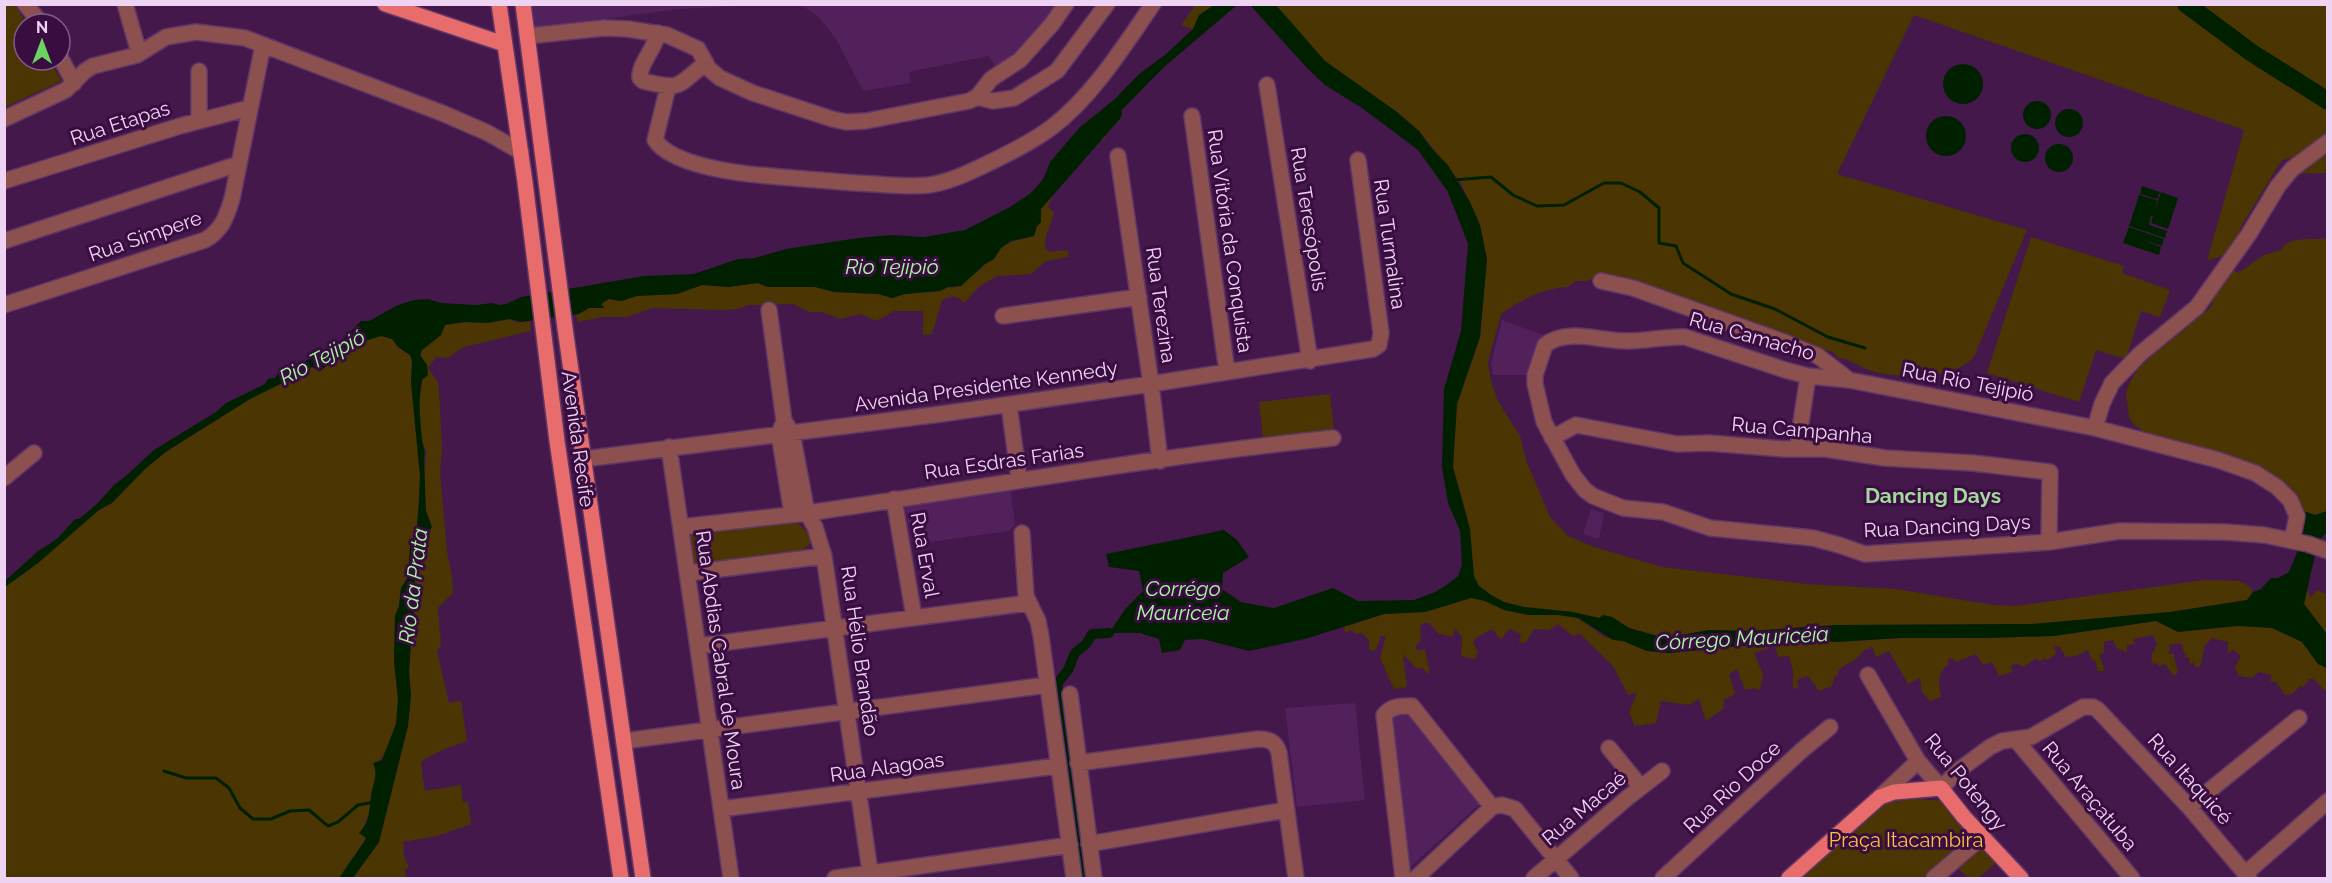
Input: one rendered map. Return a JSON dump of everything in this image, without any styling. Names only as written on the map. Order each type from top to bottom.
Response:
[{"type":"main road","points":[[385,4],[504,44]]},
{"type":"main road","name":"Avenida Recife","points":[[499,4],[542,330],[621,879]]},
{"type":"main road","name":"Avenida Recife","points":[[523,4],[565,328],[643,879]]},
{"type":"main road","points":[[1789,879],[1880,797],[1894,792],[1941,788]]},
{"type":"main road","name":"Rua Potengy","points":[[1941,788],[2021,879]]},
{"type":"street","points":[[125,4],[139,53]]},
{"type":"street","points":[[528,36],[604,28],[658,33],[687,42],[698,49],[713,73],[753,93],[832,119],[858,123],[969,101],[976,97],[991,79],[1027,52],[1066,4]]},
{"type":"street","points":[[976,97],[993,101],[1014,98],[1056,71],[1107,4]]},
{"type":"street","points":[[669,87],[655,140],[665,149],[696,163],[740,174],[916,186],[938,183],[970,172],[1014,151],[1065,116],[1122,48],[1153,4]]},
{"type":"street","points":[[4,119],[66,90],[93,66],[139,53],[166,37],[196,32],[245,38],[442,112],[488,133],[520,152]]},
{"type":"street","points":[[658,33],[653,50],[639,74],[643,81],[669,87],[688,81],[706,63]]},
{"type":"street","name":"Rua Simpere","points":[[4,305],[205,240],[216,233],[224,223],[232,199],[263,45]]},
{"type":"street","points":[[199,121],[200,71]]},
{"type":"street","points":[[68,72],[74,83]]},
{"type":"street","name":"Rua Teresópolis","points":[[1267,85],[1310,360]]},
{"type":"street","name":"Rua Etapas","points":[[4,182],[199,121],[249,108]]},
{"type":"street","name":"Rua Vitória da Conquista","points":[[1192,116],[1227,372]]},
{"type":"street","points":[[2095,428],[2112,382],[2140,354],[2197,307],[2249,234],[2278,186],[2292,169],[2328,142]]},
{"type":"street","name":"Rua Terezina","points":[[1118,156],[1160,460]]},
{"type":"street","name":"Rua Turmalina","points":[[1358,160],[1381,333]]},
{"type":"street","points":[[4,241],[238,164]]},
{"type":"street","name":"Rua Rio Tejipió","points":[[1601,281],[1652,295],[1785,342],[1818,356],[1849,380],[2095,428],[2206,457],[2255,473],[2277,487],[2290,500],[2297,516],[2295,541]]},
{"type":"street","points":[[1003,316],[1139,297]]},
{"type":"street","name":"Rua Hélio Brandão","points":[[769,310],[799,514],[815,527],[824,556],[871,876]]},
{"type":"street","name":"Avenida Presidente Kennedy","points":[[584,459],[785,429],[1009,405],[1310,360],[1373,349],[1379,345],[1381,333]]},
{"type":"street","name":"Rua Camacho","points":[[1542,350],[1552,340],[1573,336],[1626,342],[1666,336],[1685,337],[1808,376],[1849,380]]},
{"type":"street","name":"Rua Dancing Days","points":[[1542,350],[1537,366],[1536,384],[1541,411],[1552,438],[1573,475],[1585,490],[1593,496],[1623,508],[1663,512],[1710,528],[1813,538],[1839,544],[1851,551],[1876,554],[2049,542],[2120,531],[2237,532],[2295,541],[2326,550]]},
{"type":"street","points":[[1797,449],[1808,376]]},
{"type":"street","points":[[1009,405],[1019,479]]},
{"type":"street","name":"Rua Campanha","points":[[1552,438],[1576,425],[1677,444],[1709,443],[1825,449],[1885,458],[2050,472],[2049,542]]},
{"type":"street","name":"Rua Esdras Farias","points":[[681,527],[799,514],[1019,479],[1263,445],[1333,438]]},
{"type":"street","name":"Rua Abdias Cabral de Moura","points":[[669,447],[731,879]]},
{"type":"street","points":[[4,478],[34,453]]},
{"type":"street","name":"Rua Erval","points":[[894,499],[914,617]]},
{"type":"street","points":[[1022,532],[1028,603],[1038,621],[1074,879]]},
{"type":"street","points":[[688,573],[824,556]]},
{"type":"street","points":[[698,646],[1028,603]]},
{"type":"street","name":"Rua Potengy","points":[[1868,675],[1918,760],[1941,788]]},
{"type":"street","points":[[624,741],[1047,685]]},
{"type":"street","points":[[1070,694],[1094,879]]},
{"type":"street","points":[[1403,879],[1384,715],[1395,707],[1412,706],[1492,807]]},
{"type":"street","name":"Rua Itaquicé","points":[[2016,740],[2031,737],[2083,707],[2093,707],[2189,807],[2247,876]]},
{"type":"street","points":[[2189,807],[2299,718]]},
{"type":"street","name":"Rua Rio Doce","points":[[1663,879],[1830,727]]},
{"type":"street","points":[[1078,763],[1258,739],[1271,741],[1277,746],[1279,753],[1296,879]]},
{"type":"street","points":[[1941,788],[1959,770],[1990,747],[2002,741],[2016,740]]},
{"type":"street","name":"Rua Araçatuba","points":[[2016,740],[2132,879]]},
{"type":"street","points":[[1609,748],[1641,788]]},
{"type":"street","points":[[1880,797],[1918,760]]},
{"type":"street","name":"Rua Alagoas","points":[[722,809],[1057,766]]},
{"type":"street","name":"Rua Macaé","points":[[1534,879],[1662,771]]},
{"type":"street","points":[[2247,876],[2328,801]]},
{"type":"street","points":[[1416,879],[1492,807],[1502,805],[1515,809],[1571,879]]},
{"type":"street","points":[[1089,844],[1286,810]]},
{"type":"street","points":[[1934,879],[1982,837]]},
{"type":"street","points":[[835,879],[871,876],[1070,845]]},
{"type":"shaded area","points":[[531,5],[760,5],[679,9],[534,28]]},
{"type":"shaded area","points":[[801,5],[1062,5],[1044,30],[998,69],[988,56],[909,72],[911,83],[863,91],[836,39],[819,17]]},
{"type":"shaded area","points":[[1502,320],[1546,336],[1538,340],[1532,375],[1493,375],[1491,364]]},
{"type":"shaded area","points":[[1010,487],[1015,525],[1009,531],[916,544],[911,541],[905,502]]},
{"type":"shaded area","points":[[1591,509],[1604,513],[1599,539],[1583,534]]},
{"type":"shaded area","points":[[1355,703],[1365,800],[1297,807],[1285,708]]},
{"type":"shaded area","points":[[1409,710],[1484,800],[1407,870],[1388,719]]},
{"type":"green space","points":[[4,5],[15,5],[19,12],[12,12],[12,72],[56,72],[62,81],[5,107]]},
{"type":"green space","points":[[1196,5],[1214,5],[1199,15],[1193,29],[1181,25]]},
{"type":"green space","points":[[1275,5],[2327,5],[2327,173],[2294,174],[2292,158],[2282,160],[2242,225],[2233,249],[2224,255],[2207,261],[2244,130],[1914,15],[1837,174],[2027,230],[1974,357],[1964,365],[1939,374],[1898,376],[1884,374],[1838,358],[1833,352],[1808,346],[1642,289],[1631,280],[1619,282],[1605,273],[1587,281],[1575,281],[1568,287],[1533,296],[1501,314],[1488,362],[1491,381],[1498,401],[1520,436],[1526,460],[1550,517],[1568,536],[1594,547],[1662,567],[1807,584],[1896,589],[1993,605],[2016,606],[2204,580],[2239,581],[2249,586],[2253,592],[2247,600],[2170,612],[2031,624],[1837,625],[1750,631],[1709,630],[1671,637],[1629,628],[1612,617],[1599,618],[1573,612],[1524,607],[1504,602],[1491,595],[1479,586],[1474,576],[1467,517],[1453,467],[1457,404],[1480,337],[1487,259],[1480,225],[1461,183],[1419,131],[1397,112],[1325,61]]},
{"type":"green space","points":[[1102,130],[1106,138],[1087,149],[1063,171],[1048,207],[1054,213],[1045,239],[1046,250],[1050,252],[1068,250],[1068,257],[1046,261],[1031,274],[997,276],[980,286],[964,303],[954,297],[942,300],[932,334],[923,335],[923,311],[894,311],[877,321],[860,314],[840,319],[822,312],[810,312],[793,304],[748,305],[738,309],[722,310],[652,308],[627,317],[602,317],[578,322],[576,315],[589,308],[604,307],[601,304],[609,299],[621,301],[637,296],[677,294],[702,285],[728,287],[758,283],[767,287],[815,287],[834,292],[878,294],[892,298],[905,294],[953,288],[994,259],[1001,248],[1011,242],[1034,236],[1041,221],[1041,202],[1049,178],[1087,131]]},
{"type":"green space","points":[[2031,237],[2124,266],[2122,273],[2170,290],[2160,317],[2141,311],[2126,359],[2096,350],[2079,402],[1987,373]]},
{"type":"green space","points":[[2327,238],[2327,511],[2315,515],[2304,511],[2295,500],[2192,445],[2180,444],[2143,431],[2134,425],[2129,417],[2126,393],[2139,367],[2211,307],[2219,279],[2230,269],[2238,273],[2264,255],[2281,250],[2284,245],[2295,240]]},
{"type":"green space","points":[[510,319],[517,323],[530,321],[531,331],[468,346],[448,358],[436,357],[428,368],[438,382],[439,389],[442,447],[440,473],[453,593],[438,608],[441,645],[437,651],[449,703],[461,701],[467,741],[431,756],[421,762],[421,765],[425,791],[461,785],[463,802],[468,802],[471,824],[437,836],[403,842],[404,856],[409,868],[405,869],[406,878],[353,878],[379,842],[408,726],[415,581],[419,564],[426,558],[426,536],[431,524],[426,511],[424,490],[426,452],[422,441],[419,403],[425,364],[421,351],[441,335],[445,325],[465,322],[487,323]]},
{"type":"green space","points":[[381,336],[392,339],[398,347],[410,355],[412,361],[411,382],[420,476],[417,526],[413,534],[408,577],[401,588],[399,606],[395,616],[394,661],[398,699],[396,724],[386,752],[377,763],[370,811],[362,830],[366,838],[339,878],[5,878],[5,587],[38,563],[99,510],[112,503],[145,469],[167,451],[292,375],[312,367],[320,371],[352,345]]},
{"type":"green space","points":[[1330,394],[1335,440],[1264,448],[1259,402]]},
{"type":"green space","points":[[796,522],[810,534],[812,543],[801,551],[694,565],[689,562],[688,531]]},
{"type":"green space","points":[[2307,590],[2311,597],[2317,590],[2327,595],[2327,634],[2304,604]]},
{"type":"green space","points":[[1471,598],[1485,601],[1504,610],[1529,615],[1578,618],[1604,637],[1623,641],[1647,651],[1669,653],[1811,639],[1836,642],[1900,638],[2054,636],[2156,621],[2178,632],[2237,626],[2272,628],[2302,642],[2318,664],[2327,668],[2327,693],[2314,679],[2309,679],[2303,687],[2300,686],[2292,694],[2285,695],[2276,682],[2270,681],[2272,675],[2258,672],[2252,678],[2239,676],[2235,667],[2241,656],[2233,649],[2228,654],[2228,642],[2212,638],[2205,645],[2200,667],[2195,666],[2193,662],[2191,665],[2181,643],[2169,645],[2170,651],[2167,652],[2173,653],[2178,672],[2174,676],[2165,664],[2159,666],[2156,662],[2153,665],[2151,656],[2157,645],[2153,635],[2133,639],[2135,644],[2127,645],[2127,652],[2116,648],[2113,640],[2104,642],[2104,653],[2099,654],[2105,671],[2098,671],[2095,660],[2092,660],[2088,650],[2076,656],[2066,657],[2059,646],[2054,647],[2056,654],[2047,660],[2044,657],[2039,661],[2036,658],[2024,667],[2018,664],[2011,665],[2012,672],[1999,676],[1992,662],[1983,665],[1976,654],[1955,662],[1952,658],[1947,660],[1949,664],[1940,675],[1941,697],[1930,701],[1922,692],[1920,678],[1908,684],[1889,651],[1876,657],[1872,647],[1838,670],[1832,686],[1819,691],[1808,676],[1797,680],[1799,689],[1793,688],[1793,671],[1789,656],[1778,657],[1775,646],[1754,653],[1763,674],[1760,690],[1754,688],[1745,690],[1737,669],[1729,674],[1735,694],[1724,700],[1723,709],[1706,721],[1699,699],[1689,705],[1661,701],[1656,723],[1635,726],[1629,712],[1637,693],[1628,695],[1613,666],[1580,634],[1573,636],[1558,624],[1549,630],[1534,629],[1526,642],[1519,643],[1521,634],[1509,629],[1501,640],[1492,629],[1476,638],[1473,643],[1478,651],[1475,659],[1461,656],[1462,637],[1455,628],[1453,637],[1439,634],[1429,623],[1423,623],[1420,627],[1421,640],[1416,646],[1417,651],[1425,649],[1430,675],[1422,668],[1416,668],[1403,654],[1407,687],[1394,689],[1380,658],[1386,636],[1381,636],[1376,650],[1369,650],[1369,640],[1362,633],[1355,634],[1352,630],[1345,633],[1344,627],[1384,614],[1425,612]]},
{"type":"green space","name":"Praça Itacambira","points":[[1916,799],[1946,801],[1973,831],[1971,836],[1922,878],[1789,878],[1877,807],[1892,802]]},
{"type":"green space","points":[[1981,844],[1996,863],[1978,878],[1968,878],[1955,865]]},
{"type":"water","name":"Rio Tejipió","points":[[1214,5],[1237,5],[1163,68],[1102,130],[1087,131],[1049,178],[1041,202],[1041,222],[1034,236],[1011,241],[1001,248],[994,259],[985,264],[961,286],[892,298],[878,294],[834,292],[815,287],[767,287],[758,283],[728,287],[702,285],[677,294],[637,296],[621,301],[609,299],[601,304],[604,308],[589,308],[579,314],[521,322],[510,319],[487,323],[465,322],[445,325],[441,335],[422,350],[420,355],[427,365],[428,375],[422,380],[420,410],[425,453],[426,511],[432,527],[426,536],[426,558],[419,564],[415,581],[408,726],[379,842],[353,878],[339,878],[366,838],[359,833],[368,816],[375,776],[373,763],[382,760],[396,724],[398,699],[394,661],[395,616],[399,606],[401,588],[408,577],[410,546],[417,526],[419,502],[420,476],[411,382],[412,361],[410,355],[398,347],[392,339],[381,336],[352,345],[320,371],[312,367],[292,375],[288,380],[250,399],[167,451],[145,469],[112,503],[99,510],[38,563],[5,587],[5,581],[37,552],[58,538],[75,519],[79,519],[97,504],[114,485],[154,450],[216,412],[226,403],[265,384],[268,379],[275,378],[278,373],[285,372],[339,343],[361,321],[369,321],[398,305],[428,299],[441,303],[500,305],[521,297],[644,276],[694,274],[738,259],[755,258],[786,249],[858,238],[891,235],[924,237],[965,230],[1010,207],[1040,187],[1050,162],[1080,127],[1114,100],[1139,74],[1165,55],[1193,29],[1199,15]]},
{"type":"water","name":"Corrégo Mauriceia","points":[[1250,5],[1276,5],[1325,61],[1397,112],[1419,131],[1448,165],[1470,202],[1480,225],[1487,259],[1480,337],[1457,404],[1453,467],[1470,529],[1474,576],[1479,586],[1491,595],[1504,602],[1524,607],[1573,612],[1599,618],[1603,615],[1612,617],[1629,628],[1671,637],[1709,630],[1750,631],[1837,625],[2031,624],[2170,612],[2247,600],[2253,592],[2261,589],[2271,578],[2278,578],[2289,572],[2302,534],[2304,511],[2315,515],[2327,511],[2327,532],[2318,542],[2304,604],[2327,634],[2327,668],[2318,664],[2302,642],[2272,628],[2237,626],[2178,632],[2156,621],[2054,636],[1900,638],[1836,642],[1811,639],[1669,653],[1647,651],[1623,641],[1613,640],[1578,618],[1529,615],[1504,610],[1485,601],[1471,598],[1425,612],[1384,614],[1305,639],[1249,651],[1202,639],[1185,640],[1180,650],[1162,653],[1159,639],[1140,633],[1109,633],[1126,608],[1143,591],[1139,571],[1109,567],[1106,554],[1224,530],[1237,540],[1249,557],[1223,573],[1222,589],[1241,602],[1274,608],[1333,588],[1358,601],[1414,600],[1448,584],[1458,576],[1462,565],[1460,531],[1448,503],[1442,467],[1444,389],[1461,331],[1468,244],[1448,192],[1418,150],[1362,108],[1325,85]]},
{"type":"water","points":[[1963,64],[1977,70],[1983,84],[1977,98],[1963,104],[1949,98],[1943,84],[1949,70]]},
{"type":"water","points":[[2037,101],[2047,105],[2051,115],[2047,125],[2037,129],[2027,125],[2023,115],[2027,105]]},
{"type":"water","points":[[2069,109],[2079,113],[2083,123],[2079,133],[2069,137],[2059,133],[2055,123],[2059,113]]},
{"type":"water","points":[[1946,116],[1960,122],[1966,136],[1960,150],[1946,156],[1932,150],[1926,136],[1932,122]]},
{"type":"water","points":[[2025,134],[2035,138],[2039,148],[2035,158],[2025,162],[2015,158],[2011,148],[2015,138]]},
{"type":"water","points":[[2059,144],[2069,148],[2073,158],[2069,168],[2059,172],[2049,168],[2045,158],[2049,148]]},
{"type":"water","points":[[2142,186],[2160,192],[2157,199],[2140,194]]},
{"type":"water","points":[[2161,192],[2178,198],[2168,229],[2151,223],[2153,216],[2151,216],[2149,225],[2167,231],[2165,238],[2129,226],[2139,195],[2157,200],[2155,209]]},
{"type":"water","points":[[2129,227],[2164,239],[2162,246],[2143,240],[2161,247],[2159,255],[2123,243]]},
{"type":"waterway","points":[[2186,4],[2252,53],[2328,101]]},
{"type":"waterway","name":"Rio Tejipió","points":[[1029,209],[1113,113]]},
{"type":"waterway","points":[[1453,180],[1491,177],[1513,195],[1537,206],[1564,205],[1604,183],[1621,183],[1640,192],[1659,208],[1659,243],[1676,246],[1683,263],[1731,294],[1775,309],[1828,337],[1865,348]]},
{"type":"waterway","points":[[1086,878],[1057,684],[1068,670],[1075,653],[1086,644],[1092,634],[1109,633]]},
{"type":"waterway","points":[[164,771],[186,778],[216,778],[229,788],[240,808],[253,819],[271,819],[290,811],[309,810],[328,826],[338,822],[358,805],[374,802]]},
{"type":"district","name":"Dancing Days","points":[[1933,495]]},
{"type":"water label","name":"Rio da Prata","points":[[413,586]]},
{"type":"water label","name":"Córrego Mauricéia","points":[[1742,638]]}]
